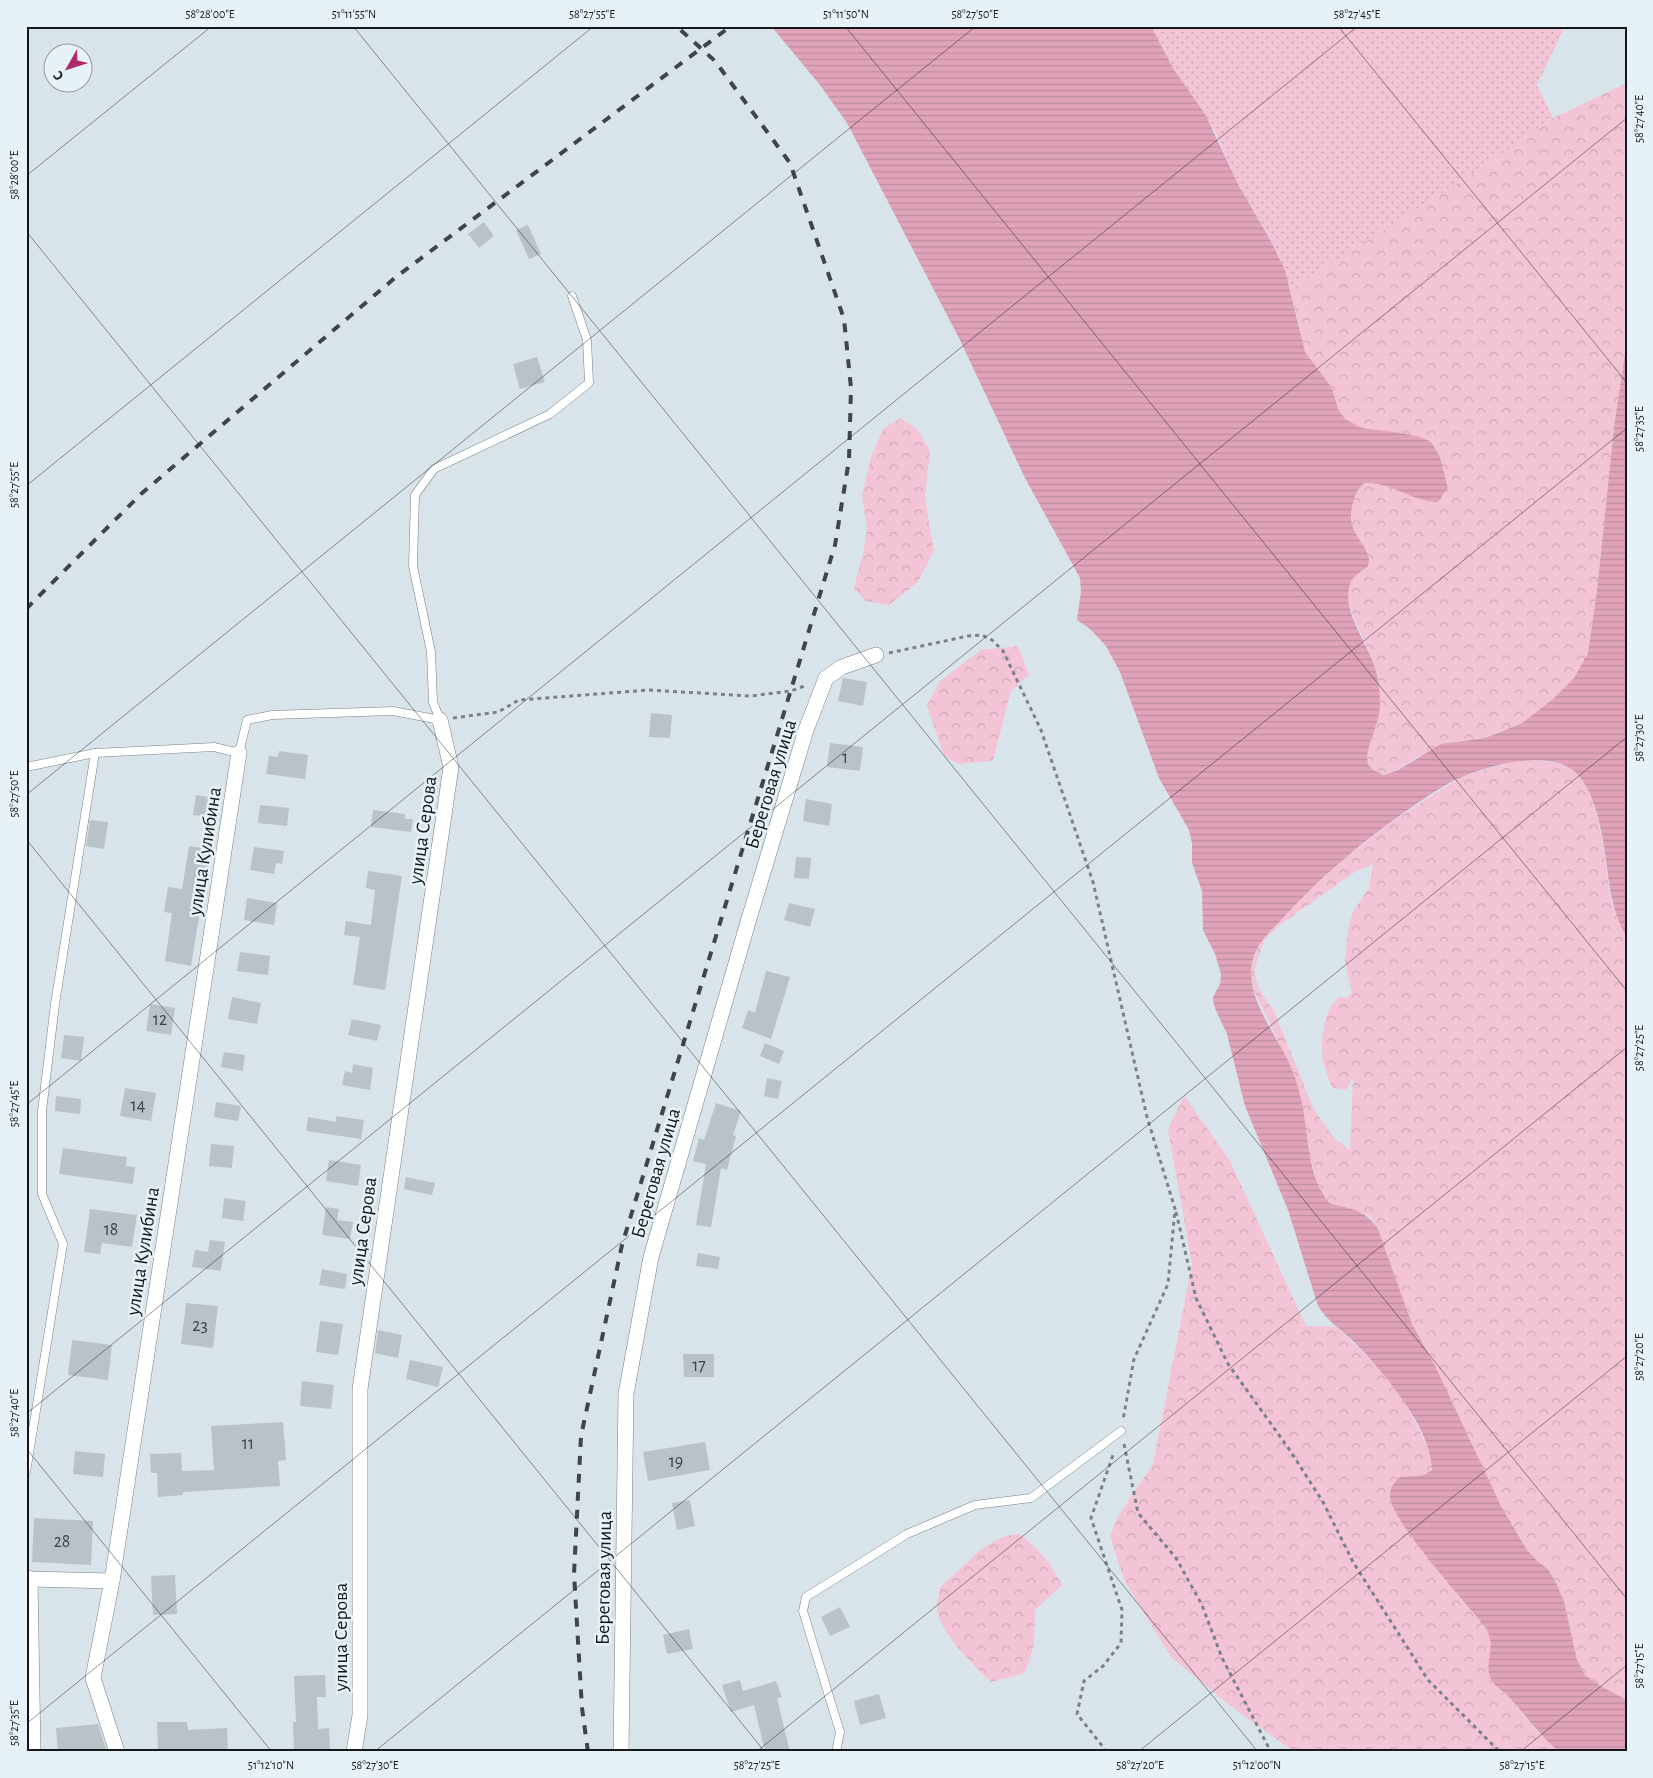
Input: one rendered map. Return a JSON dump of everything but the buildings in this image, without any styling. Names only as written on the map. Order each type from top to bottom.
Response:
[{"type":"street","points":[[826,678],[842,666],[876,655]]},
{"type":"street","name":"Береговая улица","points":[[621,1752],[626,1394],[649,1267],[748,922],[806,730],[826,678]]},
{"type":"street","name":"улица Серова","points":[[354,1752],[360,1715],[360,1389],[450,767],[440,720]]},
{"type":"street","name":"улица Кулибина","points":[[117,1752],[93,1678],[112,1581],[239,753]]},
{"type":"street","points":[[33,1752],[28,1578],[112,1581]]},
{"type":"lane","points":[[440,720],[433,702],[431,652],[413,566],[415,495],[434,469],[550,414],[589,383],[587,340],[572,296]]},
{"type":"lane","points":[[26,767],[94,753],[214,747],[239,753],[247,720],[272,715],[393,711],[440,720]]},
{"type":"lane","points":[[26,1472],[63,1244],[42,1194],[42,1111],[55,1004],[94,753]]},
{"type":"lane","points":[[836,1752],[840,1732],[803,1611],[806,1597],[907,1534],[975,1505],[1032,1498],[1121,1431]]},
{"type":"path","points":[[876,655],[982,635],[992,640],[1002,651],[1041,730],[1093,882],[1148,1118],[1175,1210],[1196,1298],[1228,1364],[1289,1449],[1323,1502],[1353,1562],[1428,1680],[1500,1752]]},
{"type":"path","points":[[440,720],[498,712],[519,700],[649,690],[750,696],[791,691],[826,678]]},
{"type":"path","points":[[1107,1752],[1077,1714],[1084,1681],[1103,1666],[1121,1643],[1122,1610],[1091,1518],[1121,1431],[1134,1359],[1168,1284],[1175,1210]]},
{"type":"path","points":[[1121,1431],[1138,1513],[1176,1558],[1202,1605],[1222,1658],[1271,1752]]},
{"type":"green space","points":[[1151,26],[1565,26],[1537,85],[1553,118],[1474,173],[1290,289],[1285,270],[1272,241],[1239,186],[1216,133],[1174,70]]},
{"type":"green space","points":[[1627,83],[1627,340],[1614,427],[1597,591],[1588,653],[1574,678],[1553,699],[1522,723],[1485,738],[1452,742],[1417,757],[1391,773],[1378,774],[1368,764],[1367,757],[1379,716],[1379,688],[1370,655],[1354,618],[1348,596],[1349,586],[1353,577],[1363,570],[1368,552],[1357,536],[1350,518],[1352,499],[1365,483],[1390,486],[1429,502],[1443,497],[1448,488],[1440,457],[1421,437],[1362,428],[1345,419],[1338,409],[1332,388],[1305,352],[1290,289],[1474,173],[1553,118]]},
{"type":"green space","points":[[900,418],[916,428],[930,450],[925,498],[934,551],[917,583],[889,605],[865,601],[854,588],[864,549],[867,528],[862,496],[871,457],[883,429]]},
{"type":"green space","points":[[1018,646],[1029,675],[1011,691],[993,761],[958,764],[944,756],[927,705],[940,681],[981,650]]},
{"type":"green space","points":[[1518,760],[1562,765],[1580,776],[1589,790],[1595,808],[1612,903],[1627,938],[1627,1700],[1585,1675],[1577,1660],[1564,1601],[1556,1583],[1548,1569],[1527,1550],[1501,1506],[1412,1324],[1378,1229],[1370,1216],[1329,1203],[1319,1189],[1309,1154],[1300,1094],[1291,1067],[1254,991],[1251,975],[1257,948],[1265,936],[1335,866],[1390,823],[1461,777]],"holes":[[[1373,865],[1369,888],[1352,913],[1348,930],[1345,962],[1352,993],[1347,998],[1339,997],[1334,1002],[1324,1025],[1322,1043],[1325,1070],[1332,1088],[1346,1090],[1353,1077],[1350,1150],[1336,1140],[1314,1110],[1275,1013],[1259,989],[1254,971],[1264,940],[1277,927],[1356,871]]]},
{"type":"green space","points":[[1184,1095],[1230,1161],[1306,1326],[1337,1327],[1383,1372],[1402,1396],[1432,1457],[1432,1470],[1424,1475],[1400,1477],[1419,1547],[1486,1628],[1491,1637],[1492,1648],[1489,1665],[1495,1685],[1507,1695],[1534,1727],[1559,1752],[1294,1752],[1229,1705],[1171,1657],[1124,1580],[1110,1536],[1119,1515],[1153,1464],[1192,1264],[1168,1130]]},
{"type":"green space","points":[[1019,1534],[1044,1557],[1062,1585],[1035,1610],[1034,1645],[1025,1673],[991,1682],[949,1636],[938,1615],[938,1599],[941,1586],[986,1546],[1007,1536]]},
{"type":"shaded area","points":[[771,26],[1151,26],[1174,70],[1205,114],[1239,186],[1271,241],[1285,270],[1305,352],[1332,388],[1338,409],[1345,419],[1362,428],[1421,437],[1431,442],[1440,457],[1448,488],[1438,502],[1420,499],[1384,486],[1365,483],[1359,488],[1352,507],[1352,526],[1369,559],[1368,566],[1351,581],[1348,594],[1349,605],[1356,627],[1372,658],[1380,693],[1379,716],[1367,757],[1368,764],[1373,770],[1384,775],[1398,770],[1441,744],[1485,738],[1522,723],[1553,699],[1574,678],[1588,653],[1597,591],[1614,427],[1627,340],[1627,938],[1613,904],[1600,827],[1589,791],[1580,777],[1568,767],[1556,763],[1529,760],[1487,768],[1456,780],[1430,795],[1377,832],[1328,873],[1269,933],[1255,953],[1251,973],[1257,1001],[1291,1067],[1301,1097],[1311,1161],[1317,1183],[1329,1203],[1362,1213],[1378,1229],[1412,1324],[1436,1368],[1501,1506],[1527,1550],[1548,1569],[1556,1583],[1564,1601],[1577,1660],[1585,1675],[1627,1700],[1627,1752],[1559,1752],[1545,1739],[1509,1697],[1491,1680],[1488,1665],[1491,1648],[1486,1628],[1402,1524],[1393,1508],[1390,1496],[1393,1485],[1400,1477],[1424,1475],[1432,1470],[1430,1454],[1415,1419],[1391,1383],[1364,1353],[1330,1321],[1318,1306],[1288,1210],[1245,1106],[1227,1034],[1214,1006],[1213,997],[1220,984],[1221,974],[1215,954],[1203,930],[1202,891],[1192,863],[1192,843],[1189,830],[1159,778],[1120,672],[1106,646],[1090,629],[1077,620],[1081,591],[1080,578],[1025,478],[959,338],[847,123],[820,85]]},
{"type":"railway","points":[[588,1752],[582,1708],[574,1574],[581,1436],[622,1245],[835,545],[849,460],[851,388],[844,319],[790,163],[715,61],[676,26]]},
{"type":"railway","points":[[26,609],[141,494],[396,277],[731,26]]}]
